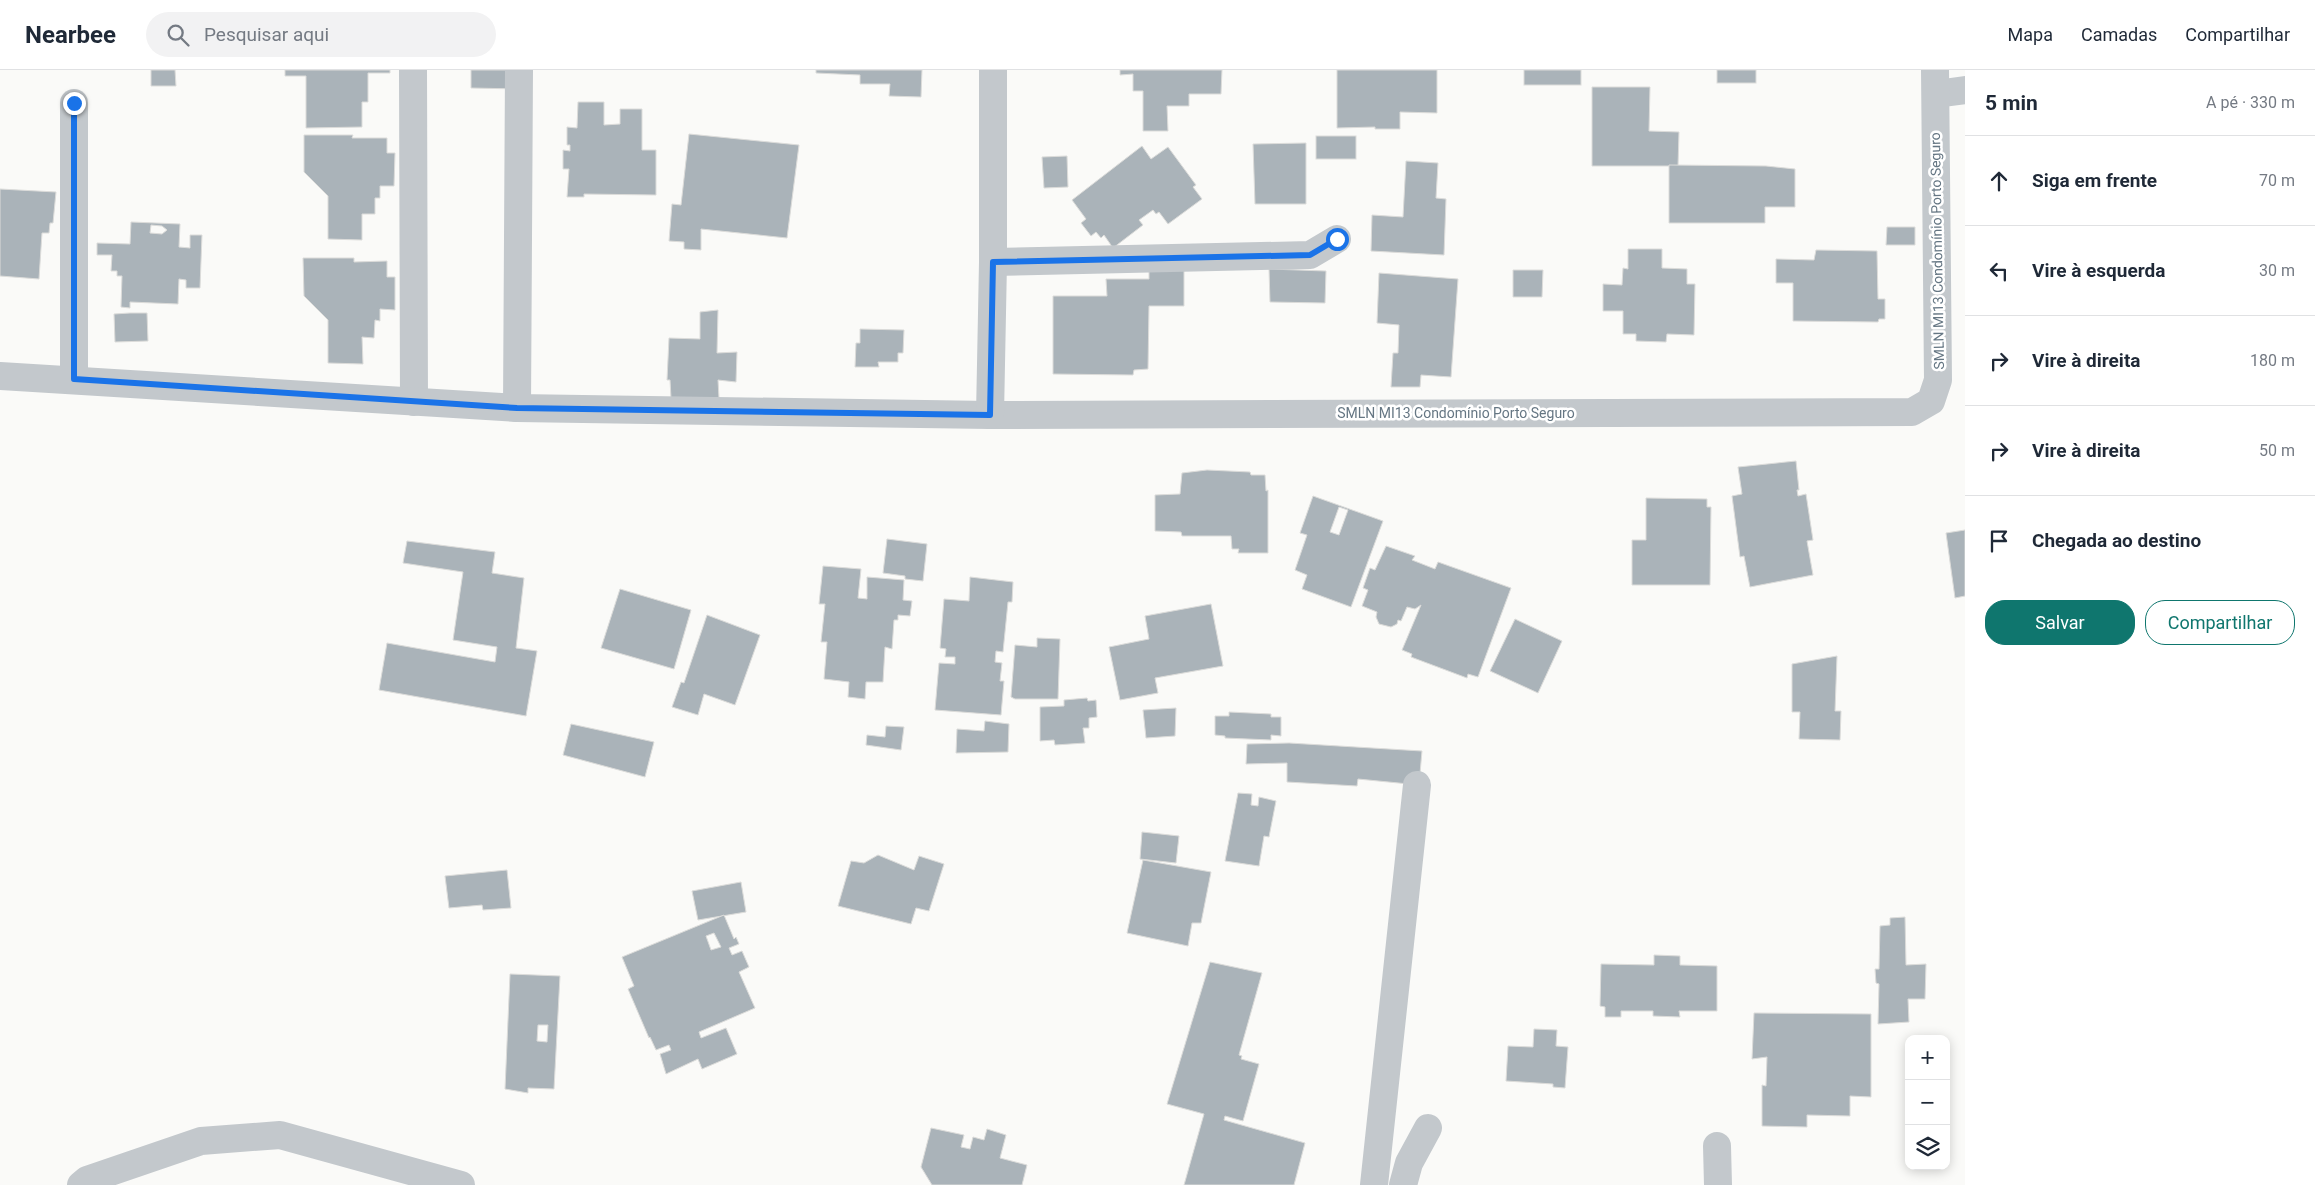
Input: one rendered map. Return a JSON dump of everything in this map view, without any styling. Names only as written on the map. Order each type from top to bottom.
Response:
[{"type":"street","points":[[413,70],[414,402]]},
{"type":"street","points":[[517,408],[519,70]]},
{"type":"street","points":[[990,415],[993,262],[993,70]]},
{"type":"street","points":[[1935,82],[1965,90]]},
{"type":"street","name":"SMLN MI13 Condomínio Porto Seguro","points":[[0,376],[74,379],[517,408],[990,415],[1912,412],[1931,401],[1938,380],[1935,82]]},
{"type":"street","points":[[74,103],[74,379]]},
{"type":"street","points":[[993,262],[1310,255],[1337,239]]},
{"type":"street","points":[[1374,1185],[1418,785]]},
{"type":"street","points":[[1403,1185],[1409,1162],[1428,1128]]},
{"type":"street","points":[[82,1185],[87,1180],[201,1141],[280,1135],[461,1185]]},
{"type":"street","points":[[1717,1146],[1718,1185]]},
{"type":"building","points":[[151,70],[175,70],[176,86],[151,86]]},
{"type":"building","points":[[285,70],[390,70],[390,73],[368,73],[368,102],[362,102],[362,127],[306,128],[306,76],[285,76]]},
{"type":"building","points":[[471,70],[519,70],[519,89],[471,88]]},
{"type":"building","points":[[816,70],[922,70],[921,97],[889,96],[890,84],[860,84],[860,75],[816,73]]},
{"type":"building","points":[[1120,70],[1222,70],[1221,94],[1189,94],[1189,106],[1167,106],[1168,131],[1143,131],[1143,91],[1133,91],[1133,74],[1120,75]]},
{"type":"building","points":[[1337,70],[1437,70],[1437,113],[1400,112],[1400,129],[1375,129],[1375,127],[1337,128]]},
{"type":"building","points":[[1524,70],[1581,70],[1581,85],[1524,85]]},
{"type":"building","points":[[1717,70],[1756,70],[1756,83],[1717,83]]},
{"type":"building","points":[[1592,87],[1650,87],[1649,131],[1679,132],[1678,166],[1592,166]]},
{"type":"building","points":[[578,102],[604,102],[604,125],[620,124],[620,109],[642,109],[642,150],[656,150],[656,195],[584,194],[584,197],[567,197],[569,169],[563,169],[563,150],[570,151],[570,145],[567,145],[567,127],[577,128]]},
{"type":"building","points":[[689,134],[799,145],[787,238],[701,229],[701,250],[684,249],[684,242],[669,241],[672,204],[681,205]]},
{"type":"building","points":[[304,135],[353,135],[352,138],[387,138],[387,153],[395,153],[394,186],[380,186],[380,198],[375,198],[375,214],[362,214],[362,240],[328,239],[328,196],[304,172]]},
{"type":"building","points":[[1316,136],[1356,136],[1356,159],[1316,159]]},
{"type":"building","points":[[1306,143],[1306,204],[1255,204],[1253,144]]},
{"type":"building","points":[[1142,146],[1151,159],[1168,147],[1196,185],[1193,187],[1202,199],[1168,224],[1159,212],[1156,214],[1153,210],[1139,220],[1143,225],[1113,248],[1104,235],[1101,238],[1096,232],[1091,236],[1081,223],[1086,219],[1072,200]]},
{"type":"building","points":[[1067,156],[1068,187],[1044,188],[1042,157]]},
{"type":"building","points":[[1406,161],[1438,163],[1436,198],[1446,199],[1444,255],[1371,251],[1372,215],[1403,217]]},
{"type":"building","points":[[1669,165],[1766,166],[1795,169],[1795,207],[1765,207],[1765,223],[1669,223]]},
{"type":"building","points":[[0,189],[56,192],[53,223],[50,223],[49,233],[42,233],[39,279],[0,276]]},
{"type":"building","points":[[131,222],[180,224],[179,247],[190,248],[190,235],[202,235],[200,288],[186,288],[186,280],[179,279],[178,304],[130,302],[130,308],[121,307],[122,276],[117,276],[117,271],[111,271],[112,255],[97,255],[97,243],[130,244]],"holes":[[[151,225],[162,226],[167,230],[162,234],[150,233]]]},
{"type":"building","points":[[1887,227],[1915,227],[1915,245],[1886,245]]},
{"type":"building","points":[[1628,249],[1662,249],[1662,268],[1687,269],[1687,284],[1695,284],[1694,335],[1667,334],[1666,342],[1636,341],[1636,334],[1623,334],[1623,311],[1603,311],[1603,284],[1622,285],[1623,268],[1628,269]]},
{"type":"building","points":[[1816,250],[1877,251],[1878,299],[1885,299],[1885,319],[1879,319],[1878,322],[1793,321],[1793,283],[1776,283],[1776,259],[1814,260]]},
{"type":"building","points":[[303,258],[354,258],[354,262],[387,261],[387,277],[395,277],[395,310],[380,309],[380,321],[375,320],[374,338],[362,337],[363,364],[328,363],[328,320],[304,296]]},
{"type":"building","points":[[1149,269],[1184,269],[1184,306],[1149,306],[1148,369],[1134,370],[1133,375],[1053,374],[1053,296],[1107,296],[1106,279],[1149,279]]},
{"type":"building","points":[[1269,269],[1326,271],[1325,303],[1270,302]]},
{"type":"building","points":[[1513,270],[1543,270],[1542,297],[1513,297]]},
{"type":"building","points":[[1379,273],[1458,279],[1451,377],[1421,375],[1420,387],[1391,387],[1393,353],[1398,353],[1399,325],[1377,323]]},
{"type":"building","points":[[718,310],[717,353],[737,352],[736,382],[718,380],[719,398],[671,398],[670,380],[667,380],[669,338],[700,339],[700,312]]},
{"type":"building","points":[[147,313],[148,341],[115,342],[114,314]]},
{"type":"building","points":[[860,329],[904,330],[903,353],[898,353],[898,362],[878,362],[879,367],[855,367],[856,343],[860,343]]},
{"type":"building","points":[[1796,461],[1798,496],[1806,494],[1813,540],[1807,541],[1813,575],[1750,587],[1744,556],[1740,557],[1732,496],[1742,494],[1738,467]]},
{"type":"building","points":[[1207,470],[1250,472],[1251,475],[1265,475],[1266,491],[1268,490],[1268,553],[1238,553],[1239,549],[1232,549],[1231,536],[1182,536],[1181,532],[1155,531],[1155,495],[1180,494],[1182,473]]},
{"type":"building","points":[[1313,496],[1383,521],[1351,607],[1302,589],[1307,575],[1295,570],[1307,535],[1300,533]],"holes":[[[1339,507],[1348,510],[1339,535],[1330,532]]]},
{"type":"building","points":[[1646,498],[1707,499],[1707,507],[1711,507],[1710,585],[1632,585],[1632,540],[1646,540]]},
{"type":"building","points":[[1965,530],[1965,596],[1955,598],[1946,533]]},
{"type":"building","points":[[887,539],[927,544],[923,581],[905,579],[905,576],[883,573]]},
{"type":"building","points":[[407,541],[495,552],[492,573],[524,578],[516,648],[537,651],[526,716],[379,690],[387,643],[495,662],[497,647],[453,640],[463,572],[403,563]]},
{"type":"building","points":[[1386,546],[1415,556],[1412,560],[1435,569],[1438,562],[1511,588],[1478,677],[1468,674],[1467,678],[1411,657],[1412,654],[1402,650],[1421,605],[1415,609],[1407,607],[1401,621],[1398,620],[1397,624],[1391,627],[1379,624],[1376,617],[1377,612],[1362,606],[1368,590],[1363,588],[1370,568],[1375,570]]},
{"type":"building","points":[[823,566],[861,569],[858,598],[867,599],[867,577],[904,580],[903,600],[912,601],[910,616],[898,615],[898,620],[894,620],[892,649],[885,647],[883,682],[866,682],[865,699],[848,697],[849,682],[824,679],[827,642],[821,642],[825,604],[819,604]]},
{"type":"building","points":[[970,577],[1013,582],[1012,602],[1008,602],[1003,652],[996,651],[995,662],[1002,663],[1000,681],[1004,681],[1001,715],[935,710],[939,663],[955,664],[955,657],[945,657],[946,649],[940,648],[944,599],[969,601]]},
{"type":"building","points":[[620,589],[691,610],[674,669],[601,648]]},
{"type":"building","points":[[1211,604],[1223,666],[1155,678],[1158,693],[1120,700],[1109,647],[1149,639],[1145,616]]},
{"type":"building","points":[[707,615],[760,635],[735,705],[704,694],[698,715],[672,707],[681,682],[684,683]]},
{"type":"building","points":[[1515,619],[1562,641],[1538,693],[1490,671]]},
{"type":"building","points":[[1037,638],[1060,639],[1058,699],[1015,699],[1011,697],[1015,645],[1037,647]]},
{"type":"building","points":[[1837,656],[1835,711],[1841,711],[1840,740],[1799,739],[1800,712],[1792,712],[1792,664]]},
{"type":"building","points":[[1087,698],[1088,701],[1096,700],[1097,717],[1089,718],[1089,728],[1083,728],[1085,743],[1055,745],[1054,740],[1040,741],[1040,707],[1064,706],[1064,700]]},
{"type":"building","points":[[1176,708],[1175,736],[1146,738],[1143,710]]},
{"type":"building","points":[[1229,712],[1271,714],[1271,717],[1281,717],[1281,736],[1271,735],[1271,740],[1225,738],[1225,736],[1215,735],[1215,716],[1229,716]]},
{"type":"building","points":[[985,721],[1009,724],[1008,752],[956,753],[957,729],[984,731]]},
{"type":"building","points":[[571,724],[654,742],[645,777],[563,755]]},
{"type":"building","points":[[886,726],[904,727],[901,750],[866,745],[867,735],[885,737]]},
{"type":"building","points":[[1289,743],[1422,751],[1419,785],[1358,779],[1357,786],[1287,782],[1287,763],[1246,764],[1247,744]]},
{"type":"building","points":[[1238,793],[1252,794],[1251,805],[1258,806],[1259,797],[1276,801],[1269,837],[1264,836],[1259,866],[1225,861]]},
{"type":"building","points":[[1142,832],[1179,836],[1176,863],[1140,859]]},
{"type":"building","points":[[878,855],[914,870],[919,856],[944,864],[929,911],[916,908],[911,924],[838,906],[851,861],[864,863]]},
{"type":"building","points":[[1143,860],[1211,872],[1201,923],[1192,923],[1188,946],[1127,933]]},
{"type":"building","points":[[507,870],[511,908],[483,910],[482,905],[449,908],[445,876]]},
{"type":"building","points":[[741,882],[746,912],[698,920],[692,891]]},
{"type":"building","points":[[724,915],[734,939],[736,937],[739,944],[729,948],[732,955],[742,951],[749,967],[739,972],[755,1008],[699,1032],[701,1038],[726,1028],[737,1054],[702,1069],[698,1059],[666,1074],[660,1054],[671,1050],[669,1045],[656,1050],[649,1038],[628,989],[634,986],[622,957]],"holes":[[[714,933],[721,947],[711,950],[706,936]]]},
{"type":"building","points":[[1905,917],[1906,965],[1926,964],[1925,999],[1908,999],[1909,1022],[1878,1024],[1879,984],[1876,983],[1875,969],[1879,969],[1880,926],[1890,925],[1890,918]]},
{"type":"building","points":[[1654,955],[1680,956],[1680,965],[1717,966],[1717,1011],[1679,1011],[1680,1017],[1653,1016],[1653,1011],[1621,1011],[1621,1017],[1605,1017],[1605,1007],[1600,1006],[1601,964],[1654,965]]},
{"type":"building","points":[[1210,962],[1262,973],[1239,1055],[1242,1056],[1241,1059],[1259,1064],[1243,1121],[1225,1116],[1224,1120],[1305,1143],[1294,1185],[1184,1185],[1204,1114],[1167,1104]]},
{"type":"building","points":[[510,974],[560,976],[554,1089],[528,1088],[528,1093],[505,1089]],"holes":[[[538,1025],[548,1025],[547,1042],[537,1041]]]},
{"type":"building","points":[[1754,1013],[1871,1014],[1871,1097],[1850,1096],[1850,1116],[1807,1115],[1807,1127],[1762,1126],[1762,1085],[1766,1086],[1767,1057],[1752,1059]]},
{"type":"building","points":[[1534,1029],[1557,1030],[1556,1046],[1568,1047],[1565,1088],[1553,1087],[1553,1084],[1506,1081],[1508,1046],[1533,1047]]},
{"type":"building","points":[[931,1128],[964,1135],[961,1147],[970,1149],[973,1137],[984,1140],[987,1129],[1006,1135],[1000,1158],[1027,1165],[1022,1185],[932,1185],[921,1167]]},
{"type":"route","points":[[74,103],[74,379],[517,408],[990,415],[993,262],[1310,255],[1337,239]]}]
